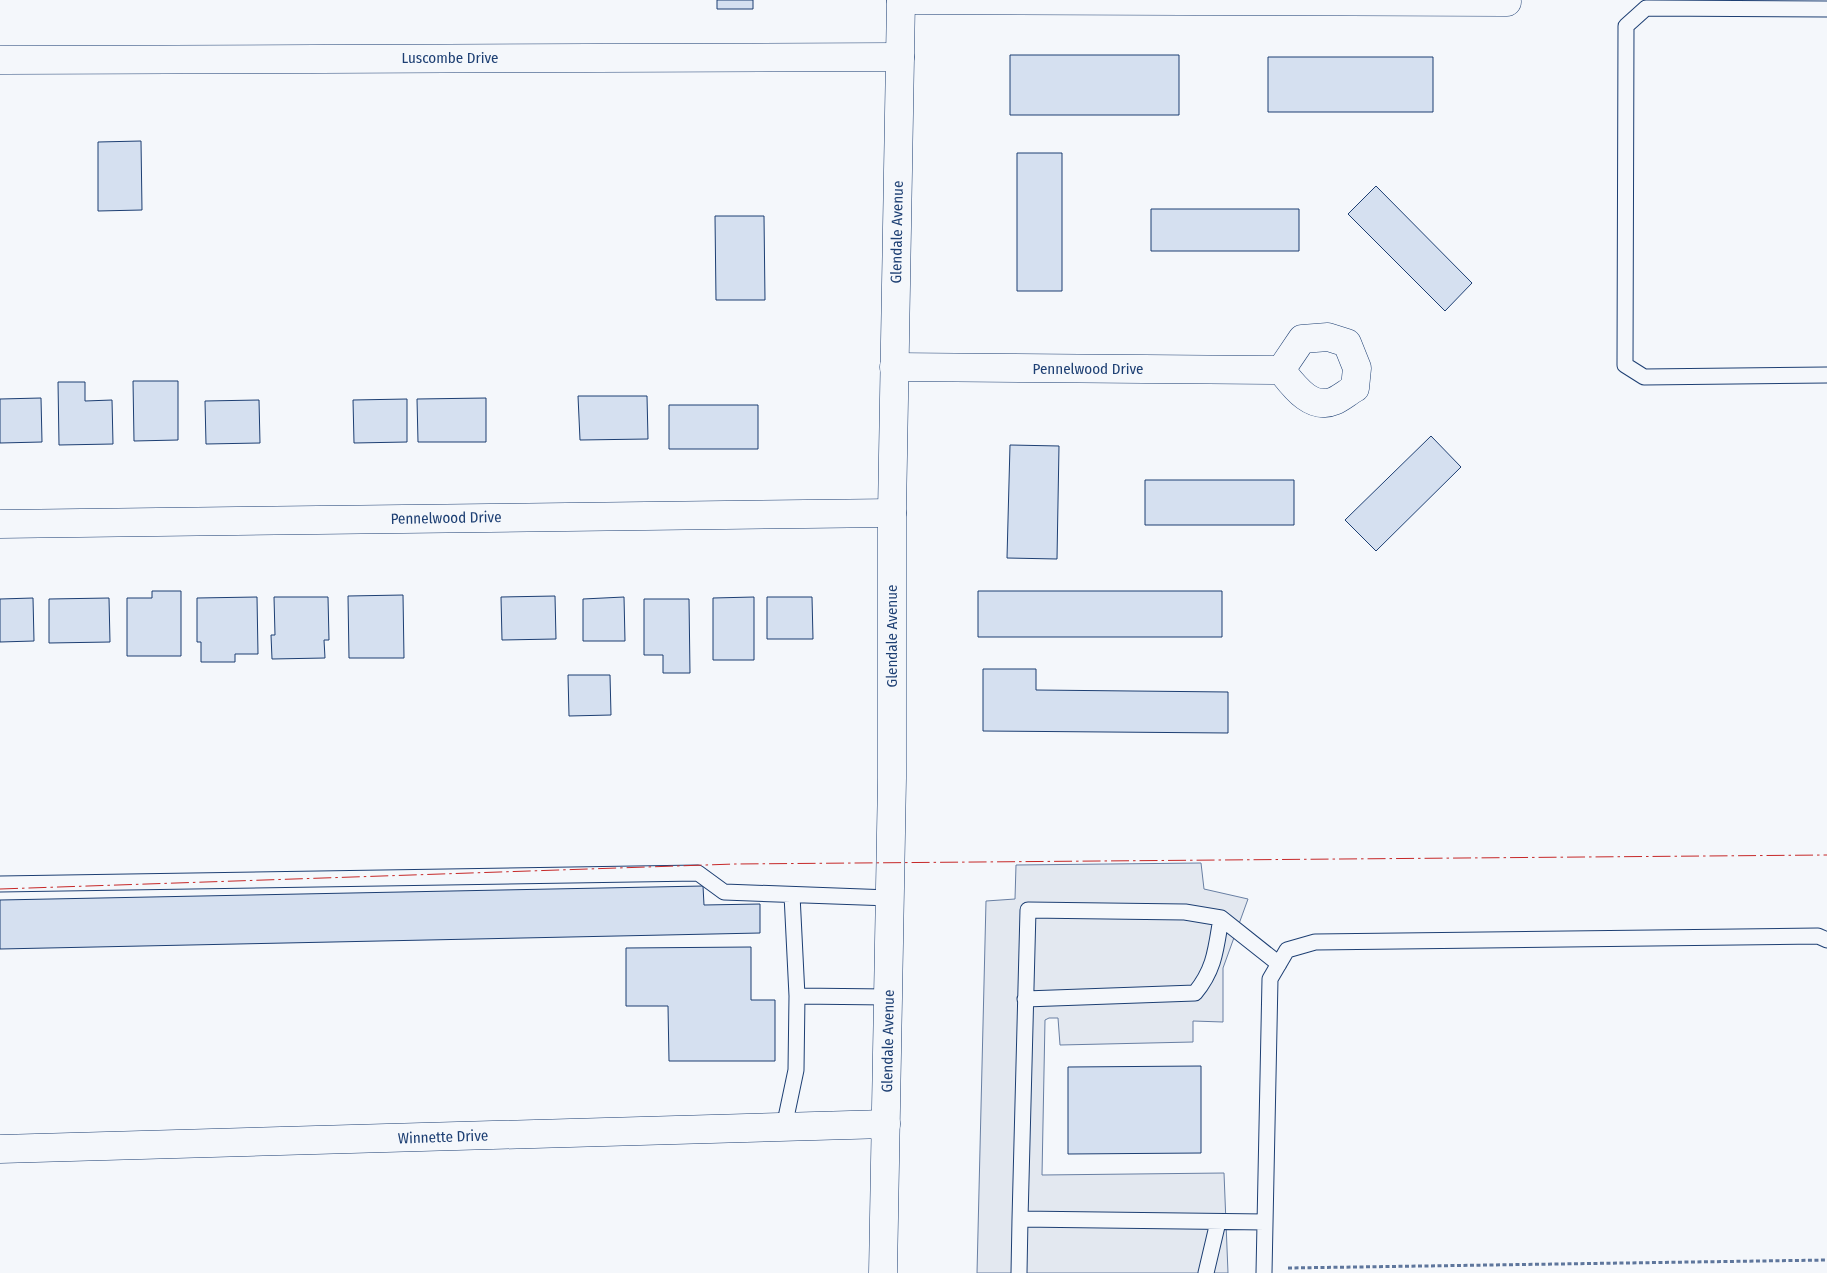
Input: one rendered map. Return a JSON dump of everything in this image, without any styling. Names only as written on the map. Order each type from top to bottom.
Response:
[{"type":"street","points":[[901,0],[1507,2]]},
{"type":"street","name":"Glendale Avenue","points":[[883,1273],[890,898],[894,367],[901,0]]},
{"type":"street","name":"Luscombe Drive","points":[[0,60],[900,57]]},
{"type":"street","name":"Pennelwood Drive","points":[[894,367],[1281,370]]},
{"type":"street","name":"Pennelwood Drive","points":[[0,524],[892,513]]},
{"type":"street","name":"Winnette Drive","points":[[0,1149],[886,1124]]},
{"type":"lane","points":[[1827,9],[1646,8],[1626,26],[1625,364],[1644,377],[1827,375]]},
{"type":"lane","points":[[0,884],[698,873],[724,892],[890,898]]},
{"type":"lane","points":[[784,1127],[796,1070],[797,996],[792,895]]},
{"type":"lane","points":[[1019,1273],[1028,910],[1185,912],[1221,918],[1279,964]]},
{"type":"lane","points":[[1026,999],[1196,994],[1206,981],[1214,962],[1221,918]]},
{"type":"lane","points":[[1264,1270],[1270,978],[1287,950],[1315,942],[1818,936],[1827,940]]},
{"type":"lane","points":[[797,996],[888,997]]},
{"type":"lane","points":[[1020,1219],[1265,1222]]},
{"type":"lane","points":[[1206,1273],[1218,1222]]},
{"type":"path","points":[[1264,1270],[1827,1260]]},
{"type":"shaded area","points":[[1201,863],[1204,889],[1248,899],[1223,968],[1223,1022],[1193,1021],[1193,1042],[1060,1045],[1058,1018],[1045,1020],[1042,1175],[1224,1173],[1228,1273],[977,1273],[986,901],[1015,899],[1016,865]]},
{"type":"building","points":[[717,0],[753,0],[753,9],[717,9]]},
{"type":"building","points":[[1010,55],[1179,55],[1179,115],[1010,115]]},
{"type":"building","points":[[1268,57],[1433,57],[1433,112],[1268,112]]},
{"type":"building","points":[[141,141],[142,210],[98,211],[98,142]]},
{"type":"building","points":[[1017,153],[1062,153],[1062,291],[1017,291]]},
{"type":"building","points":[[1376,186],[1472,283],[1445,311],[1348,214]]},
{"type":"building","points":[[1151,209],[1299,209],[1299,251],[1151,251]]},
{"type":"building","points":[[715,216],[764,216],[765,300],[716,300]]},
{"type":"building","points":[[133,381],[178,381],[178,440],[134,441]]},
{"type":"building","points":[[58,382],[85,382],[85,401],[112,400],[113,444],[59,445]]},
{"type":"building","points":[[578,396],[647,396],[648,439],[580,440]]},
{"type":"building","points":[[41,398],[42,442],[0,443],[0,399]]},
{"type":"building","points":[[486,398],[486,442],[418,442],[417,399]]},
{"type":"building","points":[[407,399],[407,442],[354,443],[353,400]]},
{"type":"building","points":[[259,400],[260,443],[206,444],[205,401]]},
{"type":"building","points":[[669,405],[758,405],[758,449],[669,449]]},
{"type":"building","points":[[1431,436],[1461,467],[1376,551],[1345,520]]},
{"type":"building","points":[[1010,445],[1059,446],[1057,559],[1007,558]]},
{"type":"building","points":[[1145,480],[1294,480],[1294,525],[1145,525]]},
{"type":"building","points":[[152,591],[181,591],[181,656],[127,656],[127,598],[152,598]]},
{"type":"building","points":[[978,591],[1222,591],[1222,637],[978,637]]},
{"type":"building","points":[[403,595],[404,658],[349,658],[348,596]]},
{"type":"building","points":[[555,596],[556,639],[502,640],[501,597]]},
{"type":"building","points":[[257,597],[258,654],[235,654],[235,662],[201,662],[201,642],[197,642],[197,598]]},
{"type":"building","points":[[274,597],[328,597],[329,640],[324,640],[325,658],[272,659],[271,635],[275,635]]},
{"type":"building","points":[[624,597],[625,641],[583,641],[583,599]]},
{"type":"building","points":[[754,597],[754,660],[713,660],[713,598]]},
{"type":"building","points":[[767,597],[812,597],[813,639],[767,639]]},
{"type":"building","points":[[33,598],[34,641],[0,642],[0,599]]},
{"type":"building","points":[[109,598],[110,642],[49,643],[49,599]]},
{"type":"building","points":[[644,599],[689,599],[690,673],[663,673],[663,655],[644,655]]},
{"type":"building","points":[[983,669],[1036,669],[1036,690],[1228,692],[1228,733],[983,731]]},
{"type":"building","points":[[568,675],[610,675],[611,715],[569,716]]},
{"type":"building","points":[[703,886],[704,905],[760,904],[760,933],[0,949],[0,900]]},
{"type":"building","points":[[751,947],[751,1000],[775,1000],[775,1061],[669,1061],[668,1006],[626,1006],[626,948]]},
{"type":"building","points":[[1201,1066],[1201,1153],[1068,1154],[1068,1067]]},
{"type":"power","points":[[0,889],[735,864],[1827,855]]}]
